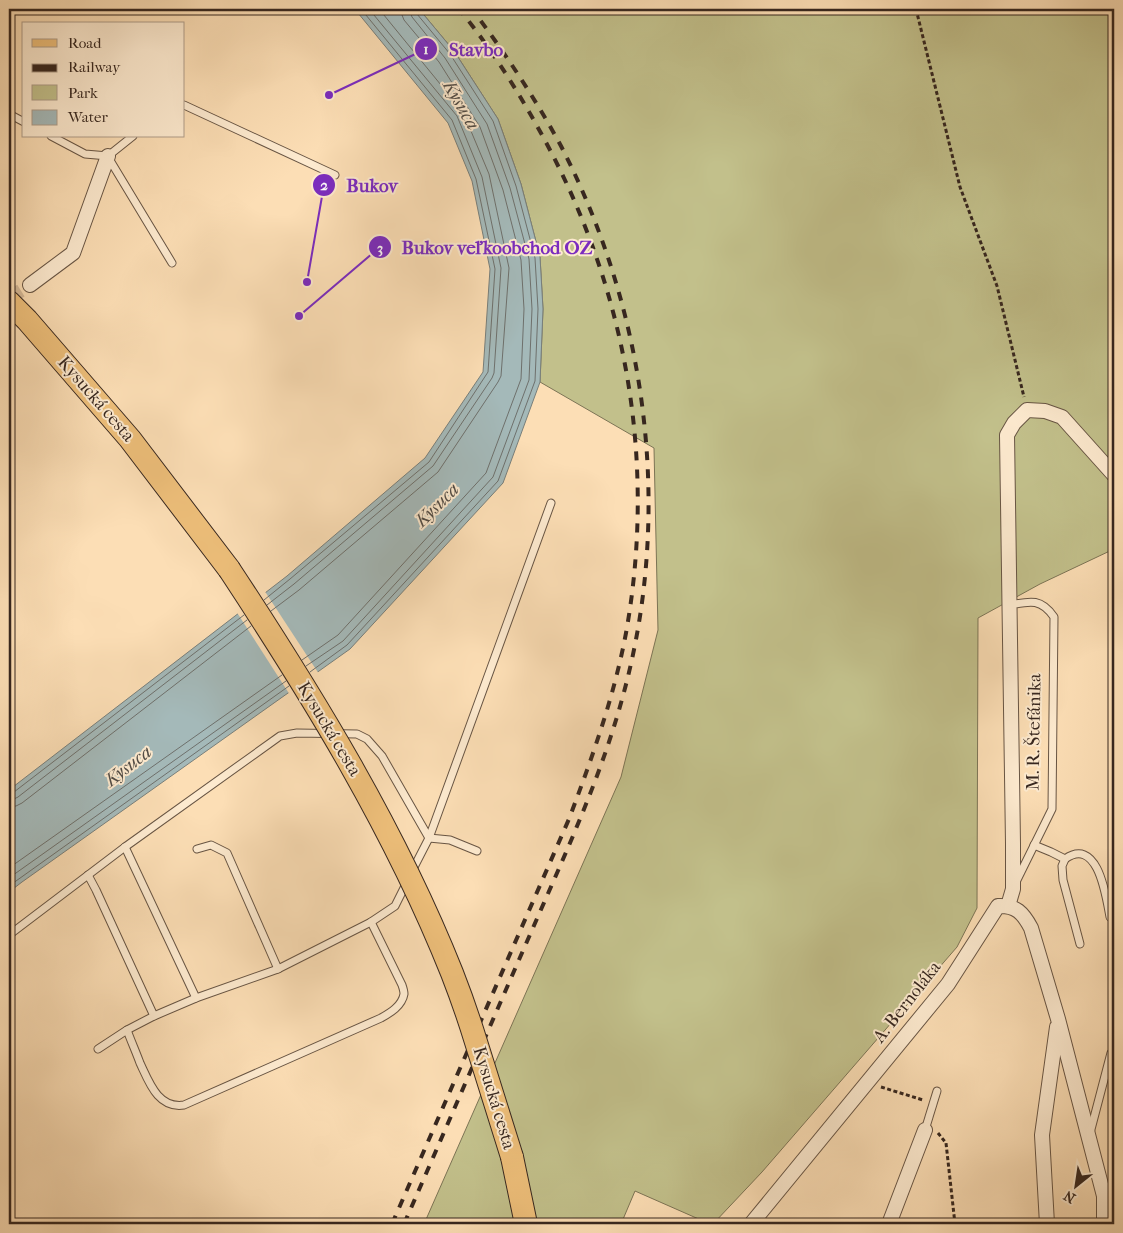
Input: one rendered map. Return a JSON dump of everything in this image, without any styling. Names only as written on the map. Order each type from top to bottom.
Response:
[{"type":"main road","name":"Kysucká cesta","points":[[9,302],[27,320],[130,439],[229,570],[320,711],[388,833],[423,904],[453,975],[490,1084],[512,1157],[526,1224]]},
{"type":"street","points":[[30,286],[73,253],[108,156]]},
{"type":"street","points":[[1027,410],[1045,411],[1062,418],[1114,475]]},
{"type":"street","name":"M. R. Štefánika","points":[[1008,906],[1013,889],[1014,844],[1008,435],[1014,423],[1027,410]]},
{"type":"street","name":"A. Bernoláka","points":[[752,1224],[948,984],[998,906],[1008,906]]},
{"type":"street","points":[[1008,906],[1023,914],[1031,928],[1058,1019],[1104,1196],[1104,1224]]},
{"type":"street","points":[[1047,1224],[1042,1135],[1058,1019]]},
{"type":"street","points":[[889,1224],[925,1130]]},
{"type":"lane","points":[[185,105],[335,175]]},
{"type":"lane","points":[[9,114],[22,121]]},
{"type":"lane","points":[[55,138],[85,154],[108,156],[130,138]]},
{"type":"lane","points":[[108,156],[172,263]]},
{"type":"lane","points":[[98,1049],[127,1030],[154,1016],[196,998],[278,969],[371,922],[395,906],[428,838],[551,503]]},
{"type":"lane","name":"M. R. Štefánika","points":[[1010,605],[1026,602],[1043,604],[1054,617],[1052,809],[1013,889]]},
{"type":"lane","points":[[9,935],[125,847],[280,736],[297,732],[357,734],[367,739],[382,756],[428,838]]},
{"type":"lane","points":[[428,838],[450,840],[477,851]]},
{"type":"lane","points":[[197,849],[211,845],[227,853],[278,969]]},
{"type":"lane","points":[[1034,845],[1065,859]]},
{"type":"lane","points":[[125,847],[196,998]]},
{"type":"lane","points":[[1080,944],[1062,880],[1062,866],[1065,859],[1072,854],[1082,854],[1090,858],[1096,865],[1104,888],[1110,917]]},
{"type":"lane","points":[[88,875],[154,1016]]},
{"type":"lane","points":[[127,1030],[149,1084],[163,1100],[177,1106],[184,1105],[381,1018],[395,1010],[404,993],[402,985],[371,922]]},
{"type":"lane","points":[[1089,1138],[1111,1054]]},
{"type":"lane","points":[[925,1130],[937,1091]]},
{"type":"path","points":[[916,9],[960,187],[996,286],[1027,410]]},
{"type":"path","points":[[867,1083],[933,1103]]},
{"type":"path","points":[[925,1130],[937,1132],[946,1143],[955,1224]]},
{"type":"green space","points":[[419,9],[1114,9],[1114,549],[1040,584],[978,618],[977,908],[957,947],[762,1172],[713,1224],[635,1191],[621,1224],[424,1224],[621,777],[658,630],[654,448],[540,382],[543,309],[540,257],[521,184],[498,119],[454,51]]},
{"type":"water","name":"Kysuca","points":[[353,9],[419,9],[454,51],[498,119],[521,184],[540,257],[543,309],[540,382],[503,483],[350,649],[9,892],[9,790],[287,576],[425,458],[483,372],[490,269],[472,181],[448,123]]},
{"type":"pier","points":[[264,590],[319,674],[290,695],[236,611]]},
{"type":"tunnel","points":[[9,298],[30,285]]},
{"type":"railway","points":[[392,1224],[578,796],[602,727],[621,657],[635,568],[638,504],[635,440],[627,377],[614,314],[595,253],[571,193],[542,135],[493,54],[459,9]]},
{"type":"railway","points":[[404,1224],[570,842],[605,753],[624,692],[639,623],[647,553],[648,483],[643,413],[632,344],[614,276],[590,210],[561,146],[519,76],[472,9]]},
{"type":"place","name":"Stavbo","points":[[329,95]]},
{"type":"place","name":"Bukov","points":[[307,282]]},
{"type":"place","name":"Bukov veľkoobchod OZ","points":[[299,316]]}]
